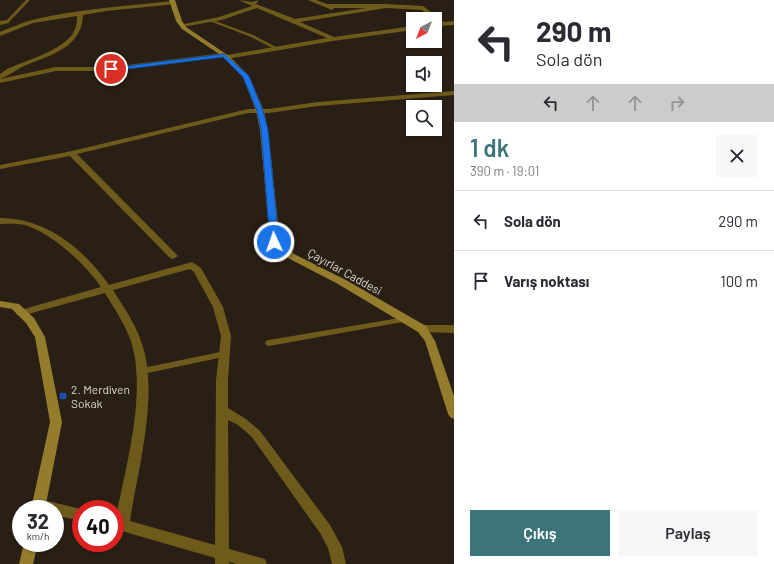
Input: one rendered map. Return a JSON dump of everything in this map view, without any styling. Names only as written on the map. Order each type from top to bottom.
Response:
[{"type":"street","points":[[242,0],[256,3],[333,39]]},
{"type":"street","points":[[311,0],[343,13]]},
{"type":"street","points":[[0,34],[32,22],[80,13],[124,6],[173,2]]},
{"type":"street","name":"Çayırlar Caddesi","points":[[173,2],[184,28],[226,56],[246,76],[260,111],[264,130],[274,242],[291,256],[342,282],[422,329]]},
{"type":"street","points":[[182,24],[213,21],[233,15],[256,3]]},
{"type":"street","points":[[326,6],[386,6],[423,8],[428,12]]},
{"type":"street","points":[[294,20],[386,6]]},
{"type":"street","points":[[0,77],[59,48],[75,36],[79,28],[80,13]]},
{"type":"street","points":[[0,23],[7,22]]},
{"type":"street","points":[[0,30],[7,22]]},
{"type":"street","points":[[442,24],[454,23]]},
{"type":"street","points":[[0,81],[56,69],[111,69],[226,56],[406,29]]},
{"type":"street","points":[[0,167],[72,153],[183,125],[248,111],[454,93]]},
{"type":"street","points":[[72,153],[104,188],[173,256]]},
{"type":"street","points":[[0,221],[27,223],[45,230],[82,260],[98,276],[108,289],[129,326],[138,347],[143,371],[144,388],[142,414],[123,500]]},
{"type":"street","points":[[22,313],[192,265],[198,270],[218,307],[226,336],[222,380],[222,559]]},
{"type":"street","points":[[0,304],[15,306],[30,320],[40,337],[56,422],[39,500]]},
{"type":"street","points":[[422,329],[454,329]]},
{"type":"street","points":[[422,329],[430,341],[454,414]]},
{"type":"street","points":[[223,411],[242,422],[256,434],[325,529],[335,547],[339,564]]},
{"type":"street","points":[[124,525],[222,559],[260,564]]},
{"type":"street","points":[[26,564],[29,552]]},
{"type":"lane","points":[[7,22],[28,0]]},
{"type":"lane","points":[[213,21],[252,36],[278,49]]},
{"type":"lane","points":[[269,343],[405,319]]},
{"type":"lane","points":[[143,371],[225,354]]},
{"type":"place","name":"2. Merdiven Sokak","points":[[63,396]]},
{"type":"route","points":[[111,69],[224,56],[227,57],[246,76],[260,111],[264,130],[273,212],[274,242]]}]
